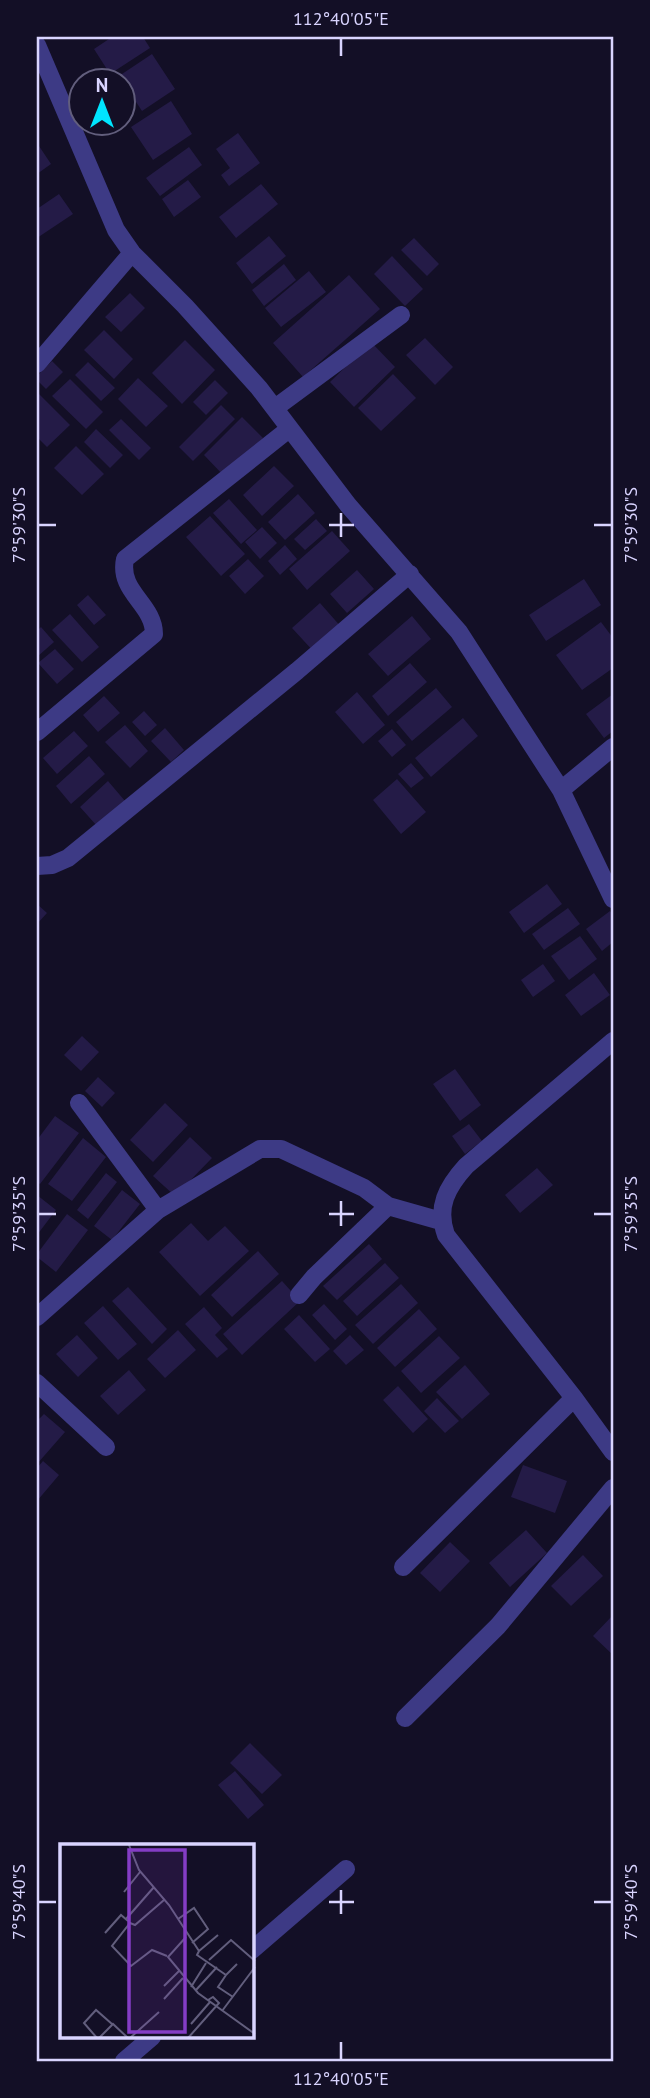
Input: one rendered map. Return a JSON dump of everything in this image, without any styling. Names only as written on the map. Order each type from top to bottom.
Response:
[{"type":"street","points":[[37,45],[43,77],[116,230],[132,253],[212,335],[275,408],[348,505],[459,632],[561,790],[613,899]]},
{"type":"street","points":[[37,364],[132,253]]},
{"type":"street","points":[[275,408],[401,315]]},
{"type":"street","points":[[37,732],[154,634],[154,622],[122,572],[125,559],[289,429]]},
{"type":"street","points":[[37,866],[52,865],[68,858],[410,574]]},
{"type":"street","points":[[561,790],[613,747]]},
{"type":"street","points":[[613,1041],[466,1166],[454,1180],[441,1208],[441,1221],[446,1235],[613,1452]]},
{"type":"street","points":[[79,1103],[158,1210]]},
{"type":"street","points":[[37,1317],[158,1210],[252,1152],[271,1147],[281,1149],[364,1188],[388,1206],[441,1221]]},
{"type":"street","points":[[299,1295],[314,1277],[388,1206]]},
{"type":"street","points":[[37,1383],[106,1447]]},
{"type":"street","points":[[403,1567],[574,1398]]},
{"type":"street","points":[[405,1718],[498,1626],[613,1488]]},
{"type":"street","points":[[254,1948],[346,1869]]},
{"type":"street","points":[[124,2061],[151,2038]]},
{"type":"building","points":[[112,37],[143,37],[150,48],[122,66],[105,66],[94,49]]},
{"type":"building","points":[[152,54],[175,89],[142,111],[136,102],[134,66]]},
{"type":"building","points":[[171,101],[192,134],[153,160],[136,134],[136,124]]},
{"type":"building","points":[[238,133],[260,163],[229,186],[221,175],[230,168],[216,149]]},
{"type":"building","points":[[37,143],[51,164],[37,174]]},
{"type":"building","points":[[189,147],[202,165],[160,196],[146,178]]},
{"type":"building","points":[[188,180],[201,197],[174,217],[162,199]]},
{"type":"building","points":[[261,184],[278,204],[236,238],[219,217]]},
{"type":"building","points":[[59,194],[73,214],[37,238],[37,209]]},
{"type":"building","points":[[269,236],[286,256],[252,284],[236,263]]},
{"type":"building","points":[[414,238],[439,264],[427,276],[401,250]]},
{"type":"building","points":[[392,256],[423,289],[405,306],[374,274]]},
{"type":"building","points":[[284,264],[296,280],[264,306],[252,290]]},
{"type":"building","points":[[309,271],[326,292],[281,327],[265,308]]},
{"type":"building","points":[[349,275],[380,309],[303,377],[273,343]]},
{"type":"building","points":[[130,293],[145,308],[121,332],[105,317]]},
{"type":"building","points":[[104,330],[133,359],[114,379],[84,350]]},
{"type":"building","points":[[425,338],[453,367],[435,385],[406,355]]},
{"type":"building","points":[[185,340],[215,370],[182,404],[152,373]]},
{"type":"building","points":[[371,342],[395,367],[354,407],[330,382]]},
{"type":"building","points":[[52,361],[63,372],[46,389],[37,380],[37,376]]},
{"type":"building","points":[[88,362],[115,388],[101,401],[75,375]]},
{"type":"building","points":[[393,374],[416,398],[381,431],[358,408]]},
{"type":"building","points":[[138,378],[168,406],[146,427],[118,399]]},
{"type":"building","points":[[70,379],[103,412],[86,429],[52,396]]},
{"type":"building","points":[[215,380],[228,393],[206,415],[193,402]]},
{"type":"building","points":[[37,392],[70,425],[47,447],[37,437]]},
{"type":"building","points":[[221,405],[235,419],[193,461],[179,447]]},
{"type":"building","points":[[242,417],[263,438],[225,477],[204,455]]},
{"type":"building","points":[[121,419],[151,448],[139,460],[109,430]]},
{"type":"building","points":[[96,429],[123,455],[110,468],[84,442]]},
{"type":"building","points":[[76,446],[104,474],[82,495],[54,468]]},
{"type":"building","points":[[274,466],[294,486],[262,516],[243,495]]},
{"type":"building","points":[[298,494],[315,513],[285,540],[268,522]]},
{"type":"building","points":[[229,499],[257,530],[241,544],[213,513]]},
{"type":"building","points":[[210,516],[245,554],[221,576],[186,537]]},
{"type":"building","points":[[316,519],[327,531],[305,550],[294,539]]},
{"type":"building","points":[[262,527],[277,543],[260,559],[245,542]]},
{"type":"building","points":[[332,531],[350,551],[307,590],[289,569]]},
{"type":"building","points":[[285,545],[297,559],[280,575],[268,561]]},
{"type":"building","points":[[248,559],[264,576],[245,594],[229,576]]},
{"type":"building","points":[[357,570],[374,589],[347,613],[330,594]]},
{"type":"building","points":[[584,579],[601,605],[546,641],[529,615]]},
{"type":"building","points":[[88,595],[106,615],[94,625],[77,605]]},
{"type":"building","points":[[320,603],[342,628],[315,653],[292,628]]},
{"type":"building","points":[[70,614],[99,647],[82,662],[52,630]]},
{"type":"building","points":[[412,616],[431,639],[388,676],[368,654]]},
{"type":"building","points":[[601,622],[613,638],[613,668],[582,690],[556,655]]},
{"type":"building","points":[[41,627],[54,642],[37,657],[37,631]]},
{"type":"building","points":[[55,649],[74,669],[57,684],[38,663]]},
{"type":"building","points":[[410,663],[427,682],[388,716],[372,696]]},
{"type":"building","points":[[436,688],[452,707],[412,741],[396,722]]},
{"type":"building","points":[[357,692],[385,725],[363,744],[335,712]]},
{"type":"building","points":[[613,694],[613,731],[604,738],[586,714]]},
{"type":"building","points":[[104,696],[120,713],[98,732],[83,715]]},
{"type":"building","points":[[144,711],[157,725],[145,736],[132,722]]},
{"type":"building","points":[[463,718],[478,736],[431,777],[415,758]]},
{"type":"building","points":[[125,725],[148,751],[130,768],[105,742]]},
{"type":"building","points":[[165,728],[184,750],[171,762],[151,741]]},
{"type":"building","points":[[392,729],[406,745],[392,757],[378,741]]},
{"type":"building","points":[[74,731],[88,746],[57,774],[43,758]]},
{"type":"building","points":[[89,756],[105,774],[71,804],[56,786]]},
{"type":"building","points":[[411,763],[424,778],[411,788],[398,774]]},
{"type":"building","points":[[397,779],[426,812],[401,834],[373,800]]},
{"type":"building","points":[[108,781],[125,801],[97,826],[80,807]]},
{"type":"building","points":[[547,884],[562,904],[524,933],[509,912]]},
{"type":"building","points":[[37,904],[47,913],[37,924]]},
{"type":"building","points":[[568,908],[580,924],[544,950],[532,934]]},
{"type":"building","points":[[610,911],[613,915],[613,942],[602,951],[586,929]]},
{"type":"building","points":[[580,936],[597,959],[569,980],[551,956]]},
{"type":"building","points":[[543,964],[555,981],[533,997],[521,980]]},
{"type":"building","points":[[594,973],[610,995],[581,1016],[565,995]]},
{"type":"building","points":[[82,1036],[99,1052],[81,1071],[64,1055]]},
{"type":"building","points":[[455,1069],[481,1105],[460,1121],[433,1084]]},
{"type":"building","points":[[98,1077],[115,1093],[102,1107],[85,1091]]},
{"type":"building","points":[[165,1103],[188,1125],[153,1162],[130,1140]]},
{"type":"building","points":[[55,1116],[79,1133],[40,1184],[37,1182],[37,1140]]},
{"type":"building","points":[[469,1124],[482,1141],[465,1154],[452,1136]]},
{"type":"building","points":[[190,1137],[212,1158],[175,1196],[153,1176]]},
{"type":"building","points":[[83,1138],[106,1157],[72,1201],[48,1184]]},
{"type":"building","points":[[537,1168],[553,1185],[520,1213],[505,1195]]},
{"type":"building","points":[[106,1173],[117,1182],[88,1219],[77,1210]]},
{"type":"building","points":[[122,1190],[140,1204],[112,1240],[94,1226]]},
{"type":"building","points":[[37,1195],[56,1210],[37,1235]]},
{"type":"building","points":[[67,1214],[88,1230],[56,1272],[37,1257],[37,1254]]},
{"type":"building","points":[[191,1223],[208,1241],[225,1226],[249,1251],[200,1296],[159,1252]]},
{"type":"building","points":[[369,1244],[382,1259],[337,1300],[323,1286]]},
{"type":"building","points":[[258,1251],[279,1274],[232,1317],[211,1295]]},
{"type":"building","points":[[385,1263],[399,1278],[357,1316],[343,1301]]},
{"type":"building","points":[[282,1281],[300,1301],[242,1355],[223,1334]]},
{"type":"building","points":[[401,1284],[418,1303],[373,1344],[355,1325]]},
{"type":"building","points":[[128,1287],[167,1329],[152,1344],[112,1301]]},
{"type":"building","points":[[324,1304],[347,1329],[335,1340],[312,1315]]},
{"type":"building","points":[[103,1306],[137,1344],[118,1360],[84,1323]]},
{"type":"building","points":[[204,1307],[222,1328],[215,1335],[228,1349],[217,1358],[185,1324]]},
{"type":"building","points":[[419,1309],[437,1329],[395,1367],[377,1348]]},
{"type":"building","points":[[299,1315],[330,1349],[315,1362],[284,1329]]},
{"type":"building","points":[[178,1330],[196,1350],[165,1378],[147,1359]]},
{"type":"building","points":[[77,1335],[98,1358],[78,1377],[56,1354]]},
{"type":"building","points":[[350,1335],[364,1350],[346,1365],[333,1351]]},
{"type":"building","points":[[439,1336],[460,1358],[421,1393],[401,1371]]},
{"type":"building","points":[[465,1365],[490,1394],[462,1419],[436,1392]]},
{"type":"building","points":[[129,1370],[146,1390],[118,1415],[100,1396]]},
{"type":"building","points":[[398,1386],[428,1419],[413,1433],[383,1400]]},
{"type":"building","points":[[437,1398],[459,1421],[445,1433],[424,1411]]},
{"type":"building","points":[[44,1414],[65,1432],[37,1464],[37,1421]]},
{"type":"building","points":[[43,1461],[59,1475],[37,1501],[37,1468]]},
{"type":"building","points":[[523,1465],[567,1481],[555,1513],[511,1497]]},
{"type":"building","points":[[526,1530],[547,1553],[510,1587],[489,1563]]},
{"type":"building","points":[[450,1542],[470,1561],[440,1592],[420,1573]]},
{"type":"building","points":[[583,1555],[603,1576],[571,1606],[551,1586]]},
{"type":"building","points":[[613,1615],[613,1655],[593,1636]]},
{"type":"building","points":[[250,1743],[282,1775],[262,1794],[230,1763]]},
{"type":"building","points":[[235,1771],[264,1805],[248,1819],[218,1785]]}]
